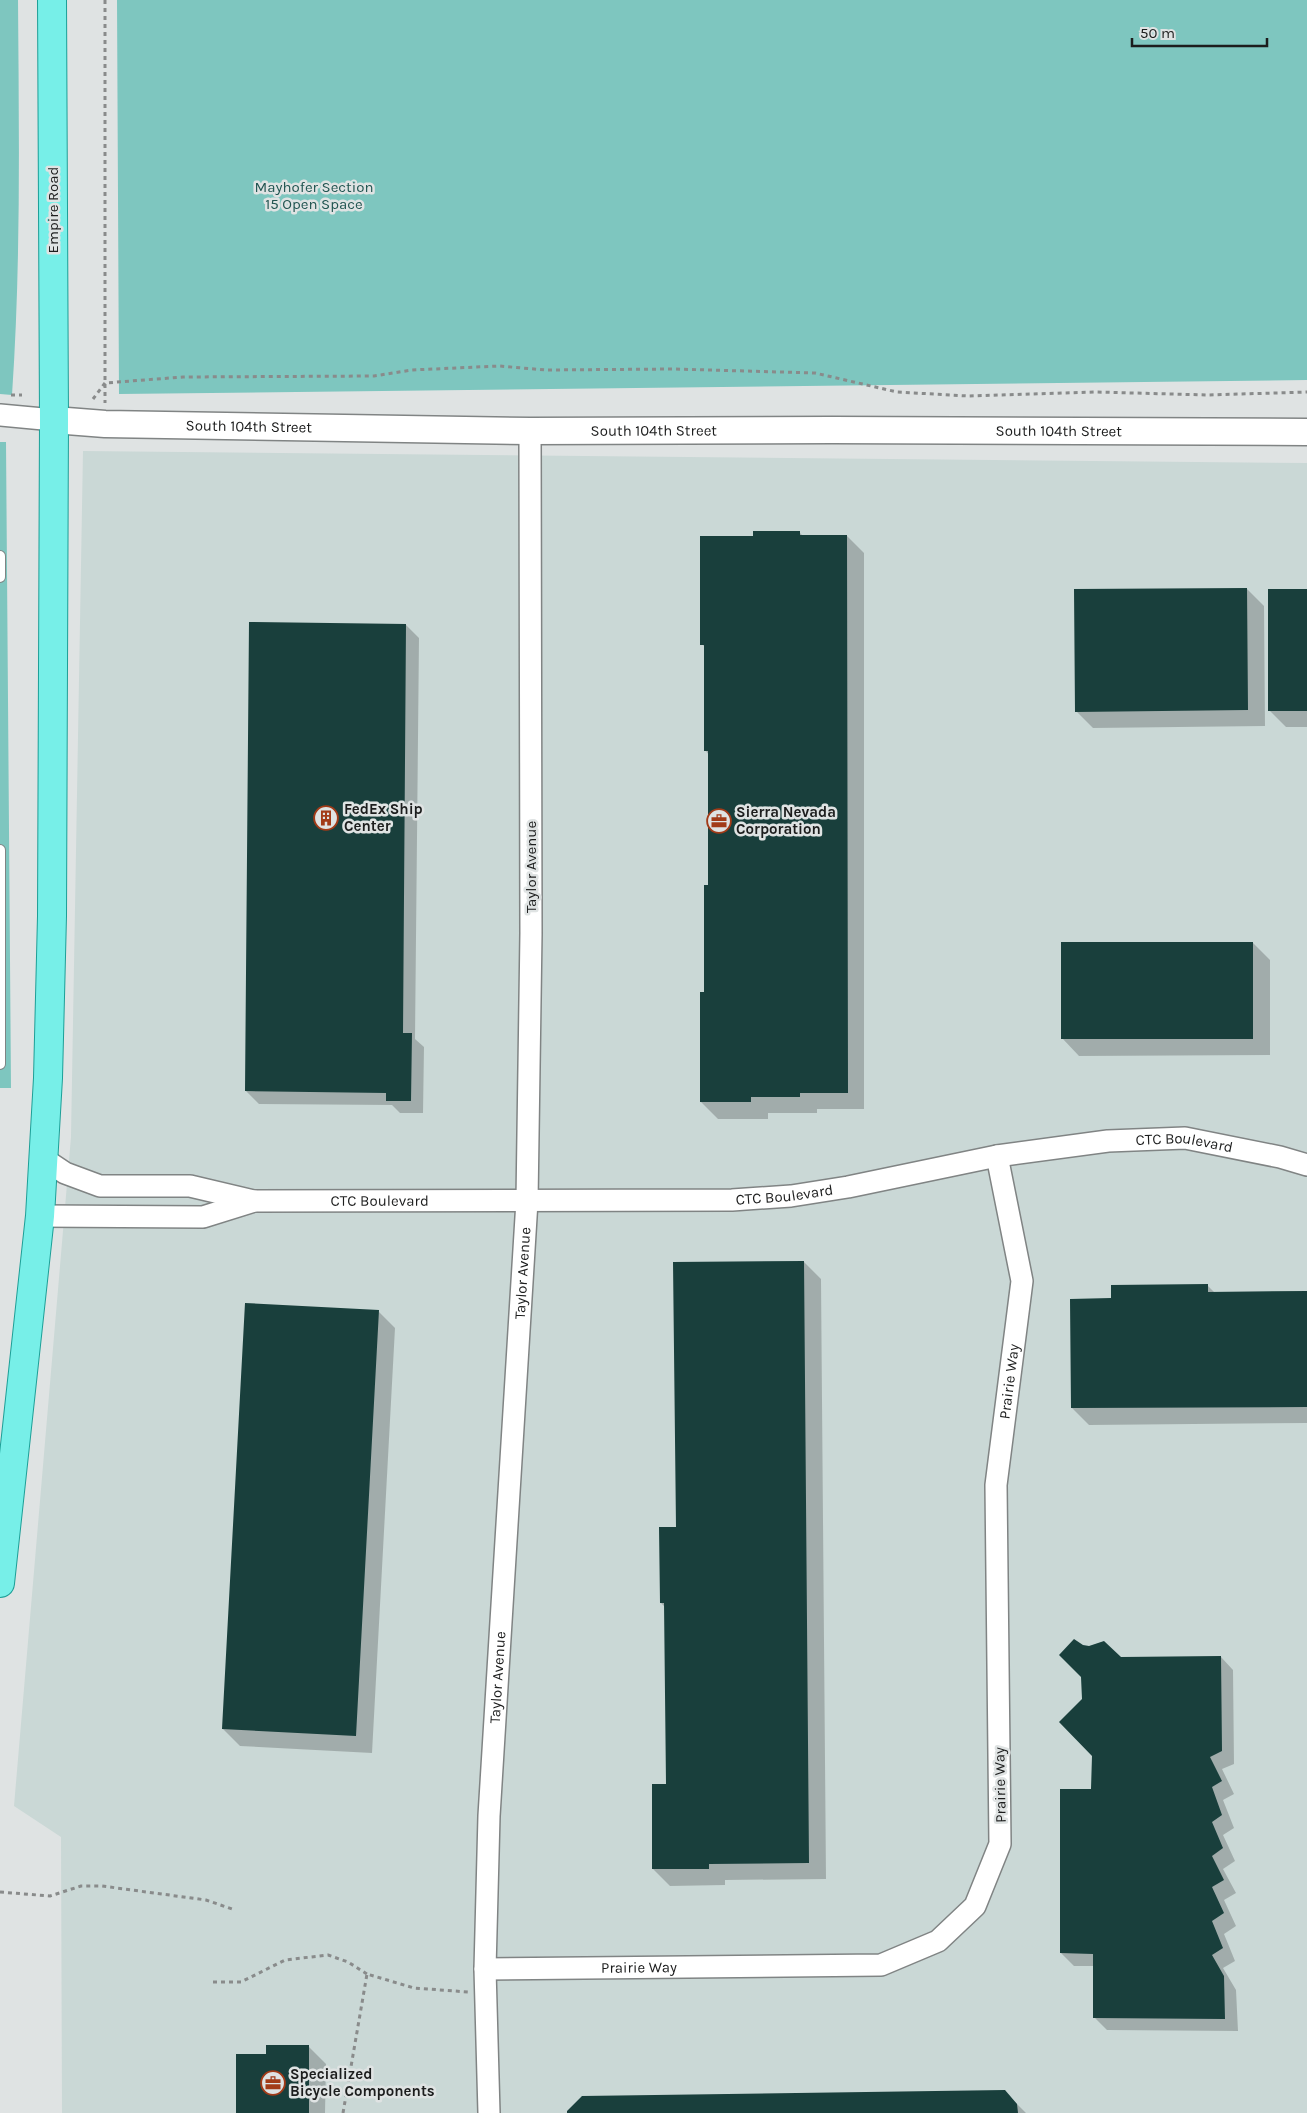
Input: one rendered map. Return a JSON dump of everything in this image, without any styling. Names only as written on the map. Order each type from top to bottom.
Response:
[{"type":"main road","name":"Empire Road","points":[[0,1583],[40,1216],[48,1078],[52,926],[54,420],[52,0]]},
{"type":"street","name":"South 104th Street","points":[[0,415],[105,424],[530,431],[1307,432]]},
{"type":"street","name":"Taylor Avenue","points":[[489,2113],[485,1969],[489,1816],[527,1201],[531,933],[530,431]]},
{"type":"street","name":"CTC Boulevard","points":[[44,1159],[65,1173],[100,1186],[190,1186],[254,1201],[732,1200],[791,1196],[864,1184],[997,1156],[1108,1141],[1185,1138],[1280,1157],[1307,1165]]},
{"type":"street","name":"Prairie Way","points":[[485,1969],[881,1965],[938,1941],[975,1906],[1000,1844],[996,1485],[1022,1281],[997,1156]]},
{"type":"street","name":"CTC Boulevard","points":[[40,1216],[203,1217],[254,1201]]},
{"type":"lane","points":[[0,556],[0,577]]},
{"type":"lane","points":[[0,850],[0,1064]]},
{"type":"path","points":[[105,0],[105,424]]},
{"type":"path","points":[[93,399],[105,383],[183,377],[374,376],[412,370],[499,366],[546,370],[674,369],[815,372],[898,392],[960,396],[1096,392],[1208,395],[1307,392]]},
{"type":"path","points":[[0,1892],[50,1896],[81,1886],[102,1886],[206,1900],[235,1910]]},
{"type":"path","points":[[213,1982],[241,1982],[285,1960],[328,1955],[348,1962],[367,1974],[414,1988],[487,1994]]},
{"type":"path","points":[[343,2113],[367,1974]]},
{"type":"shaded area","points":[[83,451],[1307,463],[1307,2113],[62,2113],[61,1837],[14,1806],[71,1137]]},
{"type":"green space","points":[[0,0],[18,0],[18,247],[12,395],[0,394]]},
{"type":"green space","name":"Mayhofer Section 15 Open Space","points":[[117,0],[1307,0],[1307,380],[119,394]]},
{"type":"green space","points":[[0,442],[6,442],[11,1088],[0,1088]]},
{"type":"building","points":[[753,531],[800,531],[800,535],[847,535],[848,1093],[800,1093],[800,1097],[751,1097],[751,1102],[700,1102],[700,992],[704,992],[704,885],[708,885],[708,751],[704,751],[704,645],[700,645],[700,536],[753,536]]},
{"type":"building","points":[[1247,588],[1248,710],[1075,712],[1074,589]]},
{"type":"building","points":[[1268,589],[1307,589],[1307,711],[1268,711]]},
{"type":"building","name":"FedEx Ship Center","points":[[249,622],[406,624],[403,1033],[412,1033],[411,1101],[386,1101],[386,1093],[245,1091]]},
{"type":"building","points":[[1061,942],[1253,942],[1253,1039],[1061,1039]]},
{"type":"building","points":[[804,1261],[809,1863],[709,1864],[709,1869],[652,1869],[652,1784],[666,1784],[664,1603],[660,1603],[659,1527],[676,1527],[673,1262]]},
{"type":"building","points":[[1208,1284],[1208,1292],[1307,1291],[1307,1407],[1071,1408],[1070,1299],[1111,1298],[1111,1285]]},
{"type":"building","points":[[245,1303],[379,1310],[356,1736],[222,1729]]},
{"type":"building","points":[[1074,1639],[1083,1645],[1089,1646],[1104,1641],[1121,1657],[1221,1656],[1222,1751],[1210,1757],[1222,1781],[1212,1787],[1222,1815],[1212,1822],[1223,1848],[1212,1856],[1224,1880],[1212,1887],[1224,1913],[1212,1921],[1223,1948],[1212,1955],[1224,1976],[1225,2019],[1093,2018],[1093,1954],[1060,1953],[1060,1789],[1091,1789],[1092,1756],[1059,1722],[1082,1699],[1081,1677],[1059,1655]]},
{"type":"building","name":"Specialized Bicycle Components","points":[[266,2045],[309,2045],[309,2113],[236,2113],[236,2054],[266,2054]]},
{"type":"building","points":[[1005,2090],[1017,2104],[1018,2113],[567,2113],[582,2096]]},
{"type":"place","name":"FedEx Ship Center","points":[[326,818]]},
{"type":"place","name":"Sierra Nevada Corporation","points":[[719,821]]},
{"type":"place","name":"Specialized Bicycle Components","points":[[273,2083]]}]
